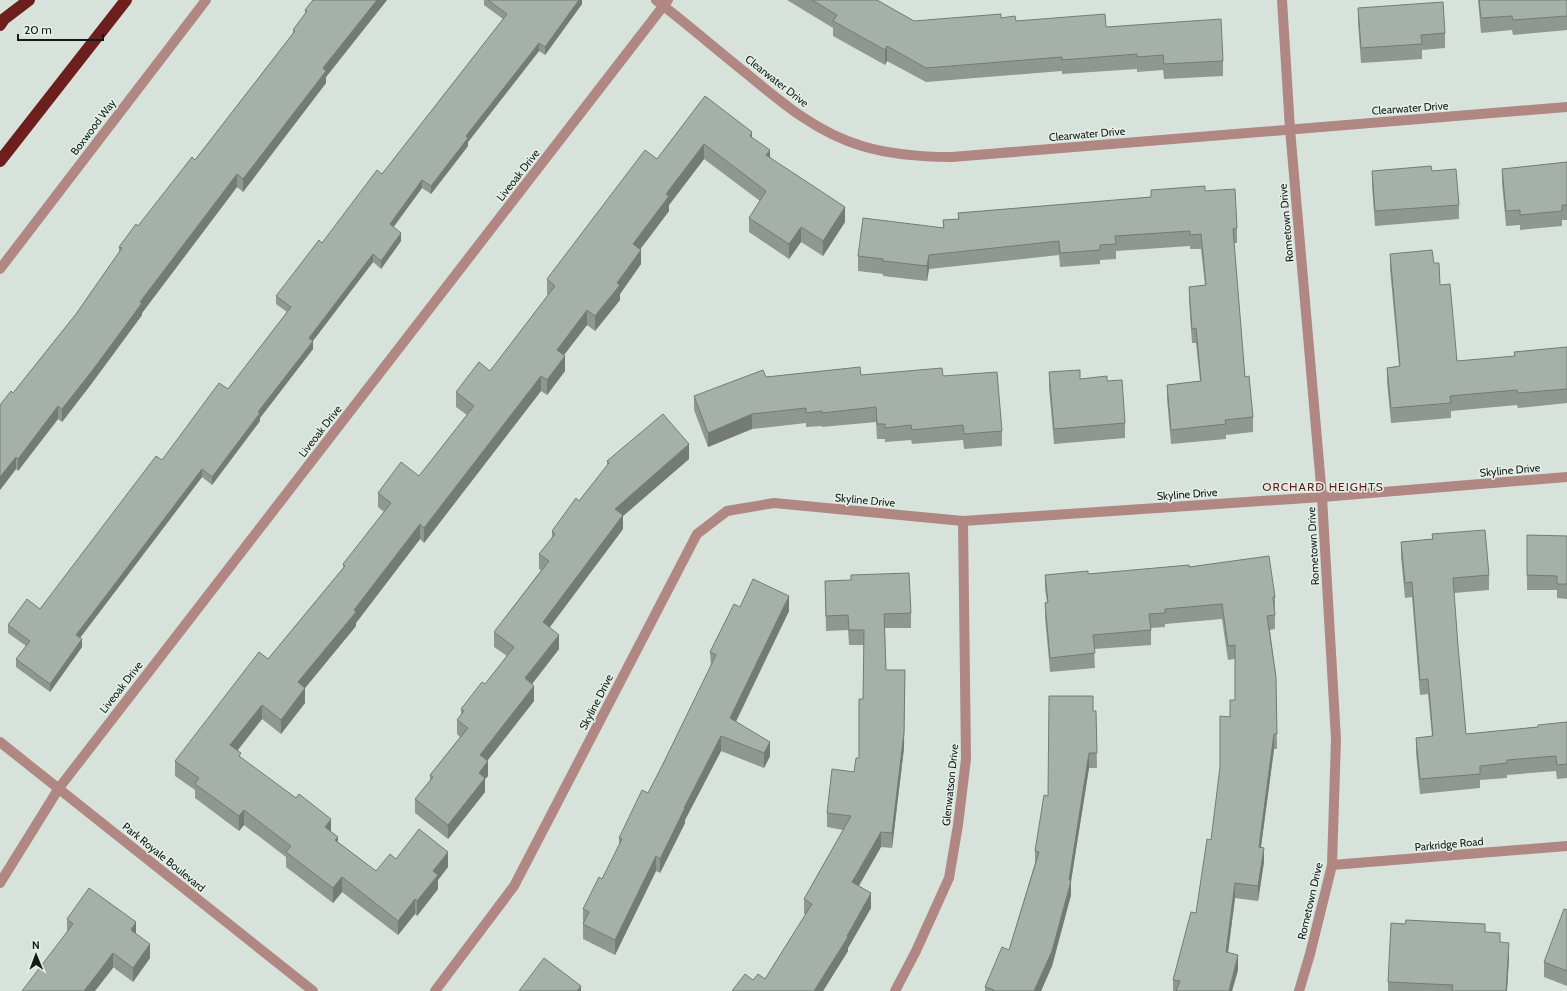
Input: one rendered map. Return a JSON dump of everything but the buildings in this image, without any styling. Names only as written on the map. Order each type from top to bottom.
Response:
[{"type":"highway","points":[[1,22],[29,0]]},
{"type":"highway","points":[[0,161],[126,0]]},
{"type":"street","name":"Boxwood Way","points":[[0,269],[206,0]]},
{"type":"street","name":"Rometown Drive","points":[[1282,0],[1290,129],[1322,497],[1336,739],[1332,865],[1310,954],[1299,991]]},
{"type":"street","name":"Clearwater Drive","points":[[663,2],[800,115],[831,133],[860,146],[889,153],[922,157],[952,157],[1567,107]]},
{"type":"street","name":"Liveoak Drive","points":[[0,883],[59,788],[663,2]]},
{"type":"street","name":"Skyline Drive","points":[[435,991],[514,886],[697,534],[727,511],[774,503],[964,521],[1322,497],[1567,477]]},
{"type":"street","name":"Glenwatson Drive","points":[[895,991],[916,951],[949,878],[958,825],[966,760],[964,521]]},
{"type":"street","name":"Park Royale Boulevard","points":[[0,742],[313,991]]},
{"type":"street","name":"Parkridge Road","points":[[1332,865],[1567,846]]},
{"type":"district","name":"ORCHARD HEIGHTS","points":[[1323,486]]}]
